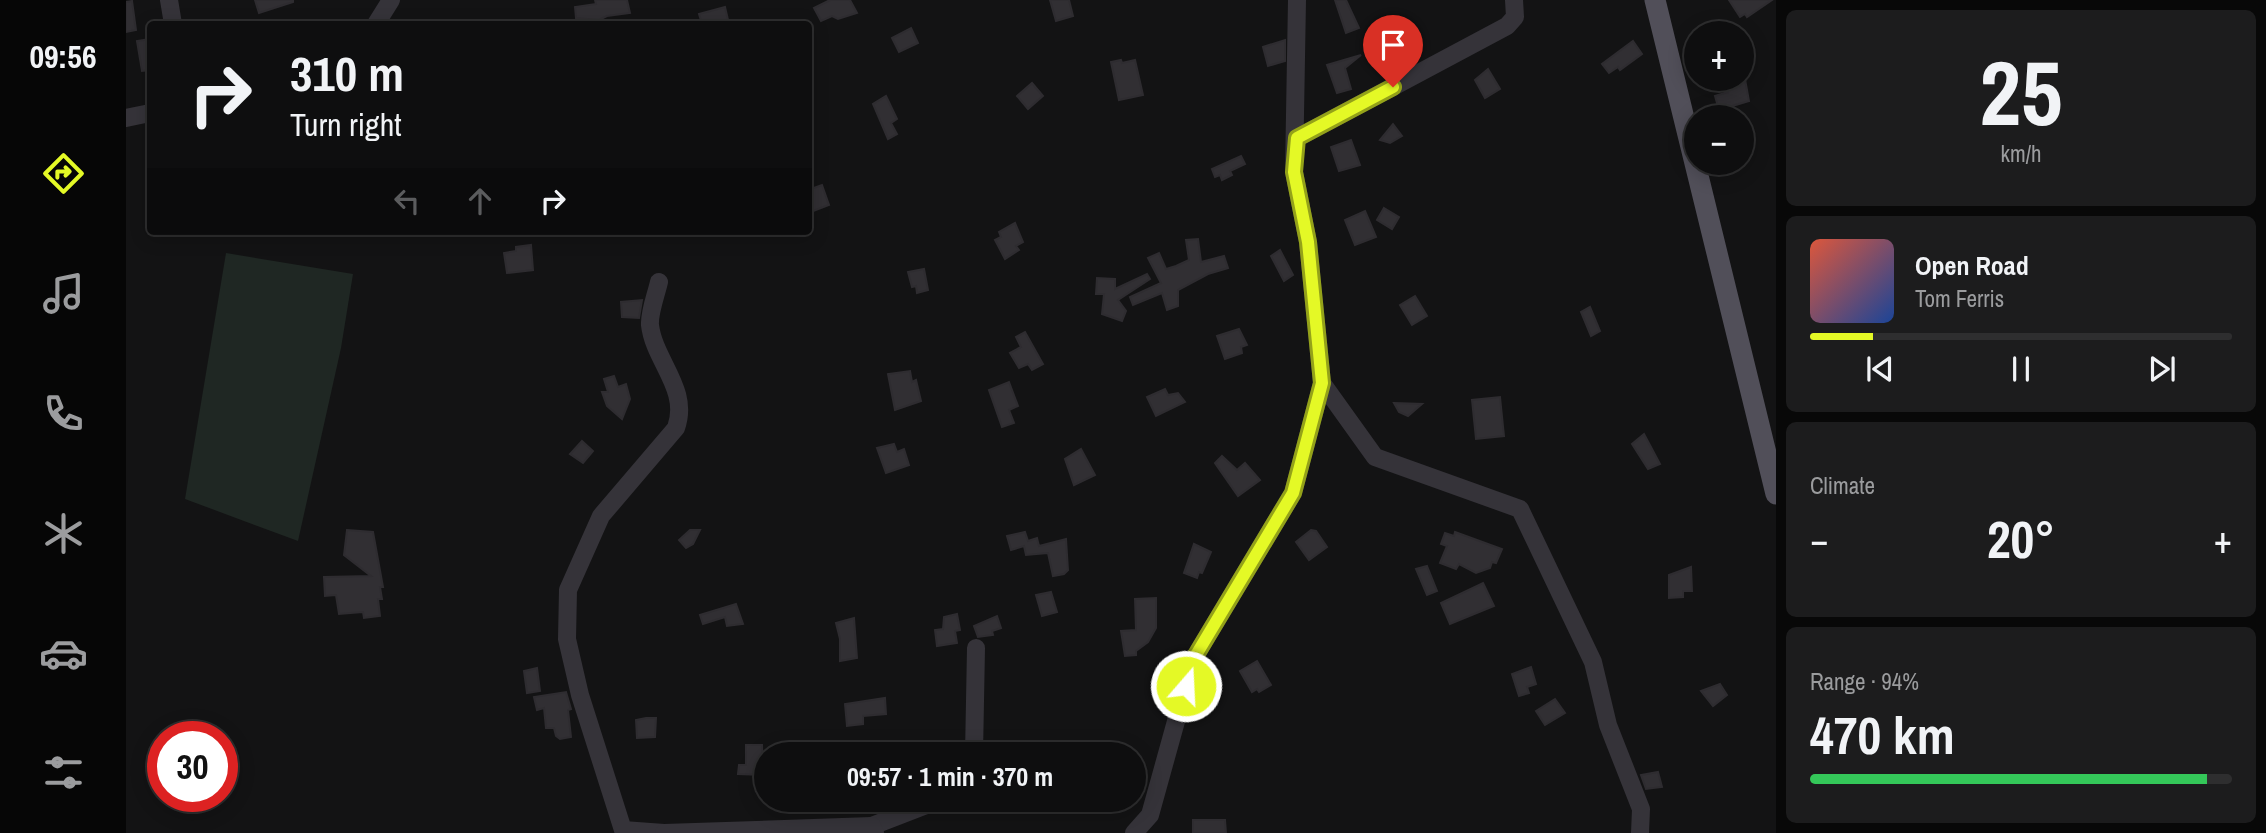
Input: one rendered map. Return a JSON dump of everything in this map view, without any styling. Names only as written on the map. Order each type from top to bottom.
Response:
[{"type":"main road","points":[[1655,0],[1776,494]]},
{"type":"street","points":[[169,0],[172,21]]},
{"type":"street","points":[[378,21],[391,0]]},
{"type":"street","points":[[1134,833],[1150,816],[1193,660],[1293,493],[1322,383],[1308,242],[1294,172],[1297,138],[1297,0]]},
{"type":"street","points":[[1297,138],[1507,26],[1516,17],[1514,0]]},
{"type":"street","points":[[126,118],[147,114]]},
{"type":"street","points":[[659,282],[650,325],[678,397],[681,415],[676,428],[601,516],[568,590],[566,613],[567,639],[580,695],[623,830],[664,833],[873,829],[912,812]]},
{"type":"street","points":[[1322,383],[1375,457],[1520,509],[1593,662],[1608,725],[1641,809],[1640,833]]},
{"type":"street","points":[[974,742],[976,648]]},
{"type":"shaded area","points":[[226,253],[353,274],[341,348],[298,541],[185,499]]},
{"type":"building","points":[[255,0],[293,0],[293,2],[259,13]]},
{"type":"building","points":[[595,0],[627,0],[630,13],[607,16],[599,20],[576,18],[575,7],[596,4]]},
{"type":"building","points":[[830,0],[850,0],[857,13],[838,19],[832,16],[821,21],[814,8]]},
{"type":"building","points":[[1050,0],[1069,0],[1073,16],[1056,21]]},
{"type":"building","points":[[1335,0],[1346,0],[1359,28],[1346,33]]},
{"type":"building","points":[[1729,0],[1772,0],[1747,17],[1745,14],[1740,17]]},
{"type":"building","points":[[132,1],[136,30],[126,32],[126,2]]},
{"type":"building","points":[[725,7],[728,21],[701,21],[699,14]]},
{"type":"building","points":[[911,28],[918,43],[899,52],[892,38]]},
{"type":"building","points":[[147,39],[147,70],[142,71],[137,41]]},
{"type":"building","points":[[1285,40],[1285,61],[1268,66],[1263,47]]},
{"type":"building","points":[[1633,41],[1642,54],[1620,70],[1618,67],[1609,73],[1602,64]]},
{"type":"building","points":[[1361,55],[1345,68],[1351,89],[1337,93],[1327,65]]},
{"type":"building","points":[[1121,60],[1122,63],[1135,60],[1143,95],[1119,100],[1111,62]]},
{"type":"building","points":[[1488,69],[1500,89],[1485,98],[1475,80]]},
{"type":"building","points":[[1032,83],[1043,96],[1028,109],[1017,96]]},
{"type":"building","points":[[1747,91],[1749,101],[1736,105],[1718,105],[1715,96]]},
{"type":"building","points":[[886,96],[897,119],[891,123],[897,134],[888,139],[873,104]]},
{"type":"building","points":[[1393,124],[1402,136],[1390,143],[1380,140]]},
{"type":"building","points":[[1351,140],[1360,165],[1339,171],[1331,147]]},
{"type":"building","points":[[1241,156],[1245,164],[1230,171],[1232,175],[1222,180],[1220,175],[1215,177],[1212,169]]},
{"type":"building","points":[[822,185],[829,205],[812,211],[812,189]]},
{"type":"building","points":[[1384,208],[1399,217],[1392,229],[1377,220]]},
{"type":"building","points":[[1365,211],[1376,237],[1355,245],[1345,220]]},
{"type":"building","points":[[1015,223],[1023,242],[1016,246],[1019,250],[1005,259],[995,240],[1001,237],[999,232]]},
{"type":"building","points":[[1198,239],[1201,262],[1224,256],[1228,268],[1208,274],[1178,290],[1178,306],[1167,310],[1162,293],[1133,305],[1130,297],[1161,283],[1148,258],[1159,253],[1166,269],[1176,266],[1189,260],[1186,240]]},
{"type":"building","points":[[531,245],[533,270],[507,273],[504,253],[516,251],[516,247]]},
{"type":"building","points":[[1280,250],[1293,275],[1284,281],[1271,256]]},
{"type":"building","points":[[924,269],[928,290],[917,293],[916,286],[912,287],[908,272]]},
{"type":"building","points":[[1147,274],[1150,279],[1118,300],[1126,311],[1122,321],[1102,314],[1104,294],[1096,294],[1097,278],[1115,279],[1115,289]]},
{"type":"building","points":[[1415,296],[1427,316],[1412,325],[1400,305]]},
{"type":"building","points":[[642,300],[639,318],[622,317],[621,302]]},
{"type":"building","points":[[1590,307],[1600,331],[1591,336],[1581,312]]},
{"type":"building","points":[[1239,329],[1247,345],[1241,347],[1242,353],[1225,359],[1217,336]]},
{"type":"building","points":[[1025,332],[1043,364],[1032,370],[1028,364],[1019,368],[1010,353],[1021,347],[1016,337]]},
{"type":"building","points":[[910,371],[912,382],[916,380],[921,401],[895,410],[888,374]]},
{"type":"building","points":[[614,376],[618,387],[626,384],[630,399],[622,419],[607,406],[602,392],[608,392],[604,379]]},
{"type":"building","points":[[1009,382],[1018,406],[1009,410],[1014,423],[1002,427],[989,390]]},
{"type":"building","points":[[1165,389],[1168,395],[1178,393],[1185,402],[1156,416],[1147,397]]},
{"type":"building","points":[[1500,397],[1504,436],[1476,439],[1472,400]]},
{"type":"building","points":[[1394,403],[1422,404],[1408,416],[1399,412]]},
{"type":"building","points":[[1644,434],[1660,464],[1648,469],[1632,444]]},
{"type":"building","points":[[582,441],[593,451],[583,463],[570,454]]},
{"type":"building","points":[[894,444],[897,452],[904,449],[909,465],[886,473],[877,448]]},
{"type":"building","points":[[1081,449],[1095,475],[1074,485],[1065,459]]},
{"type":"building","points":[[1222,456],[1237,470],[1245,463],[1260,480],[1238,496],[1215,463]]},
{"type":"building","points":[[347,530],[373,532],[383,587],[380,587],[382,599],[378,599],[380,616],[364,618],[363,612],[339,614],[336,595],[325,596],[324,577],[371,576],[344,555]]},
{"type":"building","points":[[690,530],[700,530],[693,544],[686,548],[679,540]]},
{"type":"building","points":[[1311,530],[1316,531],[1327,547],[1309,560],[1296,542]]},
{"type":"building","points":[[1025,532],[1028,541],[1037,538],[1039,546],[1066,539],[1068,570],[1064,574],[1053,576],[1048,553],[1026,555],[1024,546],[1011,550],[1007,536]]},
{"type":"building","points":[[1455,532],[1502,549],[1496,563],[1492,562],[1490,568],[1476,573],[1459,564],[1456,569],[1440,563],[1447,546],[1441,544],[1445,533],[1454,536]]},
{"type":"building","points":[[1194,544],[1211,552],[1197,578],[1184,573]]},
{"type":"building","points":[[1427,566],[1437,591],[1427,595],[1416,569]]},
{"type":"building","points":[[1691,567],[1692,591],[1683,591],[1683,597],[1669,598],[1669,575]]},
{"type":"building","points":[[1483,583],[1494,606],[1450,624],[1441,603]]},
{"type":"building","points":[[1051,592],[1057,612],[1042,616],[1036,595]]},
{"type":"building","points":[[1156,598],[1156,628],[1148,642],[1136,651],[1136,655],[1125,656],[1121,631],[1136,630],[1135,599]]},
{"type":"building","points":[[736,604],[743,624],[727,626],[725,617],[703,624],[700,615]]},
{"type":"building","points":[[957,614],[960,630],[955,631],[957,643],[937,646],[935,630],[943,629],[944,617]]},
{"type":"building","points":[[997,616],[1001,628],[992,631],[993,635],[978,637],[974,626]]},
{"type":"building","points":[[854,618],[857,658],[840,661],[840,639],[836,623]]},
{"type":"building","points":[[1257,661],[1271,685],[1259,692],[1257,689],[1252,692],[1240,671]]},
{"type":"building","points":[[1531,667],[1536,684],[1527,687],[1529,693],[1519,696],[1512,674]]},
{"type":"building","points":[[537,668],[540,691],[527,693],[524,671]]},
{"type":"building","points":[[1720,684],[1727,695],[1713,706],[1701,691]]},
{"type":"building","points":[[566,692],[571,709],[568,710],[571,737],[560,739],[554,728],[546,728],[544,708],[537,710],[534,697]]},
{"type":"building","points":[[885,698],[886,714],[863,716],[863,724],[847,726],[845,704]]},
{"type":"building","points":[[1555,699],[1565,713],[1545,725],[1536,711]]},
{"type":"building","points":[[656,718],[655,737],[637,738],[636,720]]},
{"type":"building","points":[[746,745],[754,745],[754,775],[738,774],[739,765],[746,765]]},
{"type":"building","points":[[1658,772],[1662,787],[1646,789],[1641,775]]},
{"type":"building","points":[[1193,820],[1225,820],[1226,833],[1193,833]]},
{"type":"route","points":[[1186,686],[1193,660],[1293,493],[1322,383],[1308,242],[1294,172],[1297,138],[1393,87]]}]
